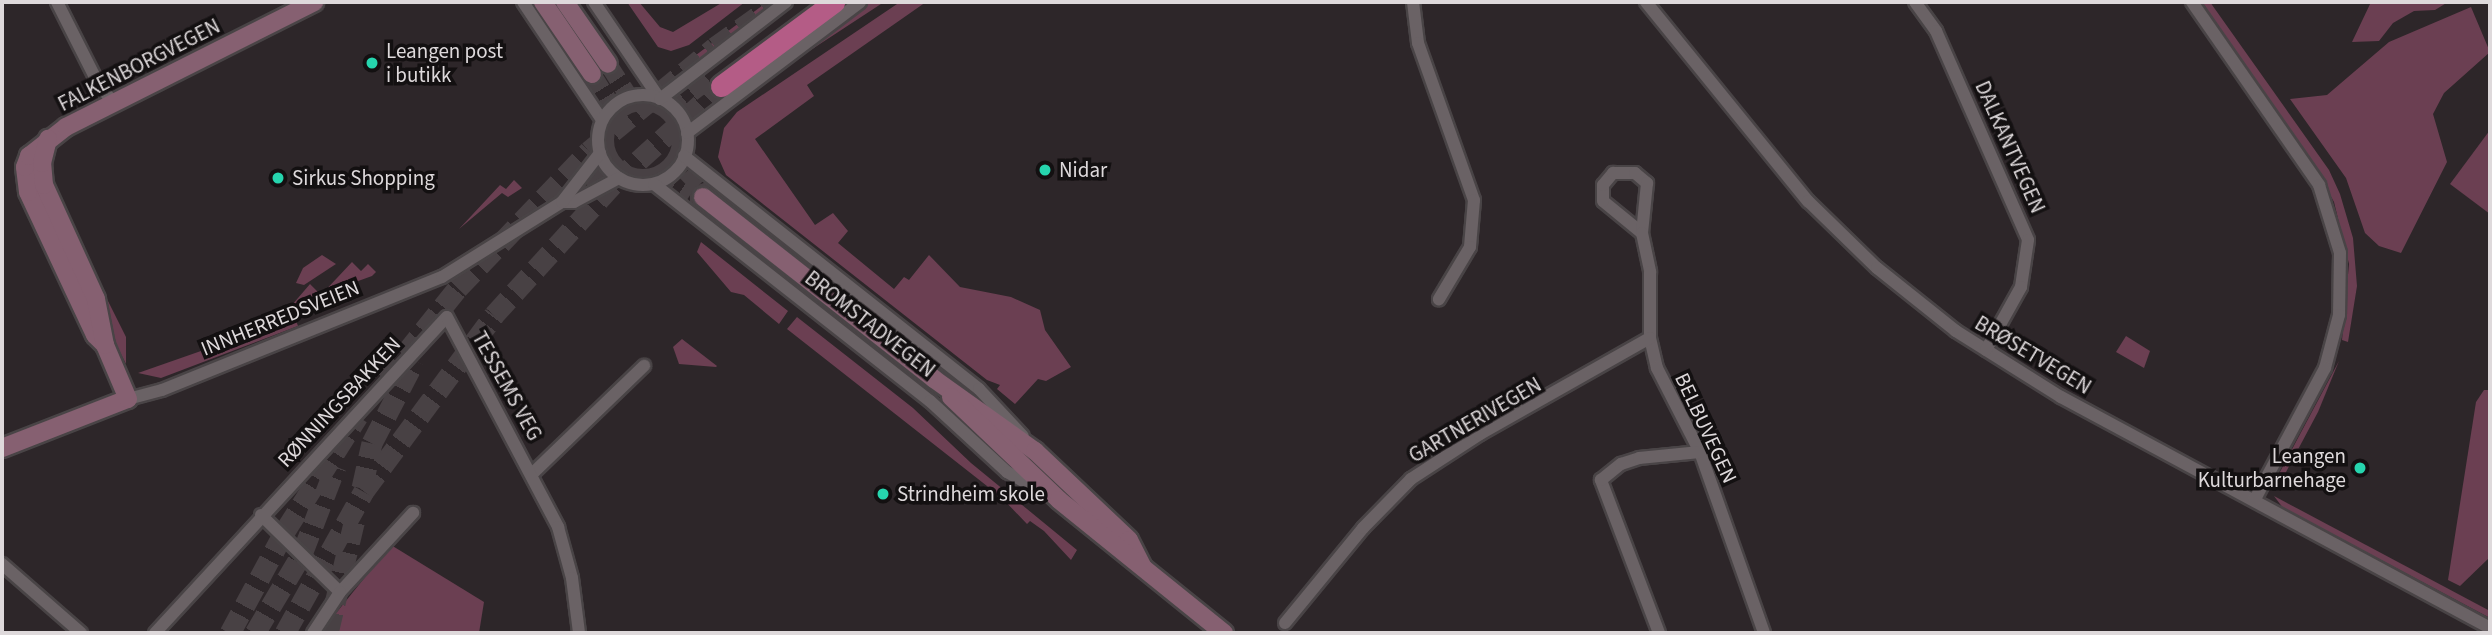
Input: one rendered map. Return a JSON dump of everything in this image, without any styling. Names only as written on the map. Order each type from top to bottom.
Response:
[{"type":"highway","points":[[810,2],[717,80],[834,2]]},
{"type":"main road","name":"FALKENBORGVEGEN","points":[[128,399],[105,345],[95,335],[28,192],[25,167],[36,147],[48,139],[113,102],[296,8],[314,2]]},
{"type":"main road","points":[[542,2],[592,74]]},
{"type":"main road","points":[[565,2],[608,64]]},
{"type":"main road","name":"BROMSTADVEGEN","points":[[703,197],[934,379],[1035,451],[1129,540],[1143,567]]},
{"type":"main road","name":"BROMSTADVEGEN","points":[[934,379],[1059,499],[1224,633]]},
{"type":"main road","name":"INNHERREDSVEIEN","points":[[2,448],[128,399]]},
{"type":"street","points":[[57,2],[99,85],[113,102]]},
{"type":"street","points":[[523,2],[603,120],[600,153],[619,178],[654,184],[672,173],[684,156],[687,133],[678,112],[660,99],[594,2]]},
{"type":"street","points":[[603,120],[625,99],[660,99],[786,2]]},
{"type":"street","points":[[687,133],[860,2]]},
{"type":"street","points":[[1413,2],[1418,43],[1474,201],[1470,247],[1461,268],[1439,299]]},
{"type":"street","name":"BRØSETVEGEN","points":[[1646,2],[1751,134],[1832,227],[1913,298],[1986,351],[2072,403],[2255,499],[2490,628]]},
{"type":"street","name":"DALKANTVEGEN","points":[[1915,2],[1936,32],[2028,240],[2021,287],[1986,351]]},
{"type":"street","points":[[2192,2],[2319,186],[2340,253],[2339,315],[2325,368],[2255,499]]},
{"type":"street","name":"INNHERREDSVEIEN","points":[[128,399],[162,390],[442,277],[562,202],[600,153]]},
{"type":"street","name":"BROMSTADVEGEN","points":[[684,156],[979,389],[1035,451]]},
{"type":"street","name":"BELBUVEGEN","points":[[1642,233],[1603,201],[1603,185],[1613,173],[1635,173],[1647,183],[1642,233],[1650,272],[1650,338],[1665,388],[1700,452],[1764,633]]},
{"type":"street","name":"INNHERREDSVEIEN","points":[[562,202],[574,202],[619,178]]},
{"type":"street","name":"BROMSTADVEGEN","points":[[654,184],[930,401],[1007,472],[1059,499]]},
{"type":"street","name":"TESSEMS VEG","points":[[446,317],[532,474],[564,544],[579,633]]},
{"type":"street","name":"RØNNINGSBAKKEN","points":[[155,633],[446,317]]},
{"type":"street","name":"GARTNERIVEGEN","points":[[1285,623],[1363,528],[1411,479],[1480,433],[1650,338]]},
{"type":"street","name":"TESSEMS VEG","points":[[532,474],[644,366]]},
{"type":"street","points":[[1659,633],[1601,480],[1621,464],[1639,458],[1700,452]]},
{"type":"street","points":[[313,633],[340,592],[413,513]]},
{"type":"street","points":[[261,515],[340,592]]},
{"type":"street","points":[[2,564],[81,633]]},
{"type":"shaded area","points":[[627,2],[639,2],[660,27],[673,32],[723,2],[745,2],[689,45],[671,51],[658,47]]},
{"type":"shaded area","points":[[767,2],[777,2],[695,64],[692,58]]},
{"type":"shaded area","points":[[868,2],[884,2],[768,78],[776,66]]},
{"type":"shaded area","points":[[900,2],[926,2],[807,85],[814,96],[755,139],[815,225],[833,213],[848,231],[838,243],[894,289],[904,277],[909,280],[929,255],[960,287],[1011,297],[1040,310],[1045,330],[1071,367],[1046,381],[1038,379],[1015,404],[997,389],[1000,385],[987,380],[726,175],[718,157],[724,128],[737,112]]},
{"type":"shaded area","points":[[2202,2],[2210,2],[2329,170],[2340,194],[2353,238],[2357,286],[2348,342],[2342,340],[2349,264],[2334,202],[2307,154]]},
{"type":"shaded area","points":[[2371,2],[2448,2],[2435,10],[2414,11],[2393,23],[2379,41],[2352,42]]},
{"type":"shaded area","points":[[2471,7],[2490,52],[2444,93],[2433,114],[2447,162],[2401,253],[2379,246],[2365,233],[2346,178],[2290,99],[2327,95],[2389,42]]},
{"type":"shaded area","points":[[2490,130],[2490,214],[2450,184]]},
{"type":"shaded area","points":[[514,180],[522,188],[508,197],[502,193],[459,229],[500,185],[506,189]]},
{"type":"shaded area","points":[[701,242],[788,311],[779,324],[744,295],[731,292],[697,252]]},
{"type":"shaded area","points":[[322,255],[336,264],[304,285],[296,283],[303,268]]},
{"type":"shaded area","points":[[352,262],[361,271],[368,264],[376,272],[372,276],[322,294]]},
{"type":"shaded area","points":[[310,284],[321,295],[292,305]]},
{"type":"shaded area","points":[[108,301],[126,337],[126,364],[107,327],[104,305]]},
{"type":"shaded area","points":[[797,317],[913,408],[971,463],[1077,550],[1071,560],[1044,531],[1030,521],[1027,524],[1001,497],[787,329]]},
{"type":"shaded area","points":[[295,318],[298,326],[161,378],[138,373]]},
{"type":"shaded area","points":[[2126,336],[2150,351],[2144,368],[2116,352]]},
{"type":"shaded area","points":[[682,339],[717,366],[679,364],[673,347]]},
{"type":"shaded area","points":[[2339,361],[2318,412],[2285,474],[2273,485]]},
{"type":"shaded area","points":[[2484,390],[2490,390],[2490,557],[2460,586],[2448,580],[2476,402]]},
{"type":"shaded area","points":[[2274,496],[2490,611],[2490,618],[2283,508]]},
{"type":"shaded area","points":[[391,545],[484,602],[479,633],[320,633]]},
{"type":"tunnel","points":[[385,379],[458,288],[589,151],[715,47],[778,2]]},
{"type":"tunnel","points":[[608,64],[633,103]]},
{"type":"tunnel","points":[[592,74],[616,113]]},
{"type":"tunnel","points":[[666,110],[713,74]]},
{"type":"tunnel","points":[[285,633],[364,491],[494,315],[616,181],[734,74]]},
{"type":"tunnel","points":[[643,102],[658,105],[670,113],[678,125],[681,140],[678,155],[670,167],[658,175],[643,178],[628,175],[616,167],[608,155],[605,140],[608,125],[616,113],[628,105],[643,102]]},
{"type":"tunnel","points":[[659,175],[690,196],[703,197],[699,185],[675,160]]},
{"type":"tunnel","points":[[561,201],[612,164]]},
{"type":"tunnel","points":[[362,488],[372,443],[415,360]]},
{"type":"tunnel","points":[[230,633],[285,531],[358,416]]},
{"type":"tunnel","points":[[255,633],[302,554],[336,466]]},
{"type":"tunnel","points":[[328,633],[355,519]]},
{"type":"place","name":"Leangen post i butikk","points":[[372,63]]},
{"type":"place","name":"Nidar","points":[[1045,170]]},
{"type":"place","name":"Sirkus Shopping","points":[[278,178]]},
{"type":"place","name":"Leangen Kulturbarnehage","points":[[2360,468]]},
{"type":"place","name":"Strindheim skole","points":[[883,494]]}]
